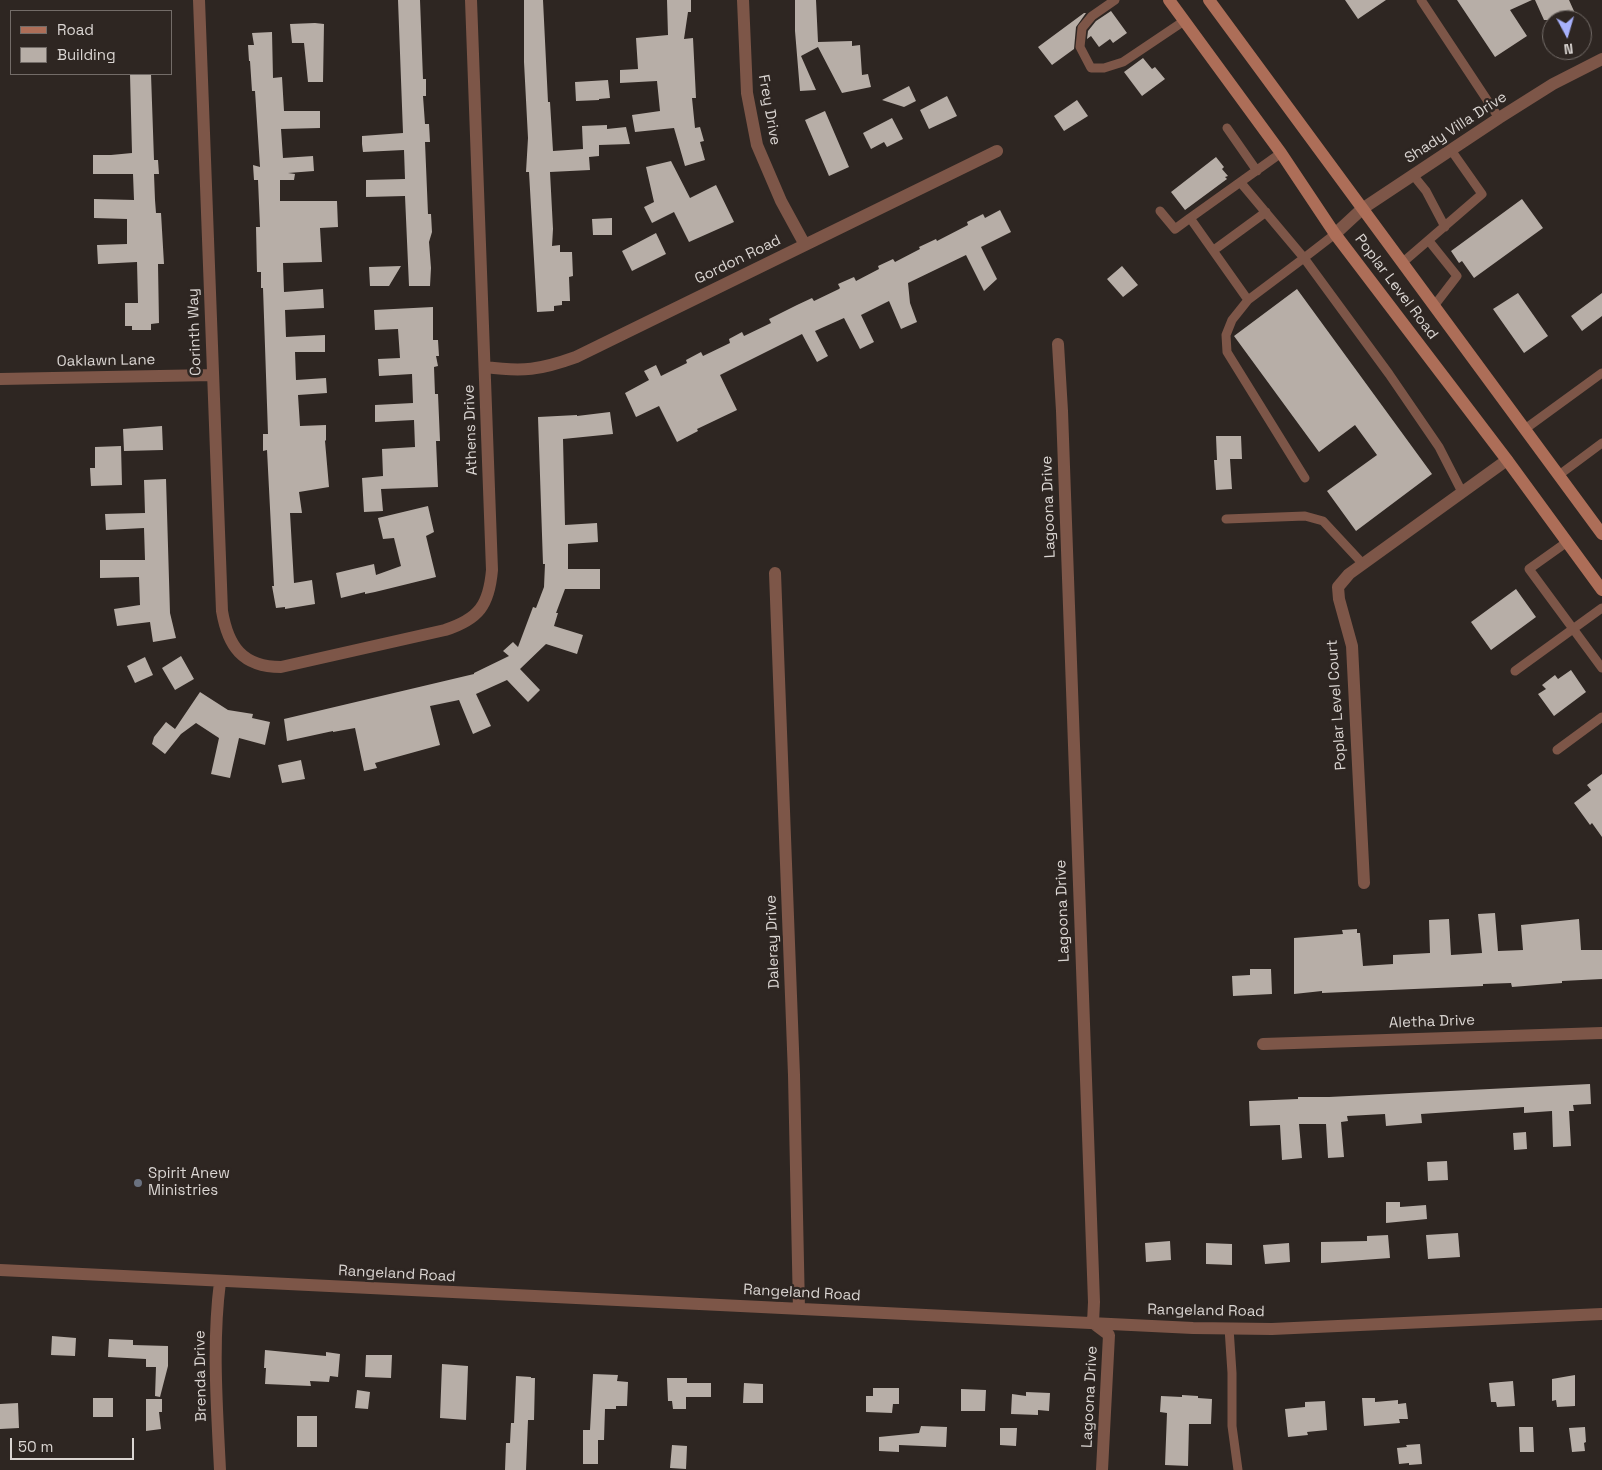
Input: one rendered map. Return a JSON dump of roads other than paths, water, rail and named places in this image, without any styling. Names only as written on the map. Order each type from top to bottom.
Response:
[{"type":"main road","name":"Poplar Level Road","points":[[1169,0],[1281,153],[1335,234],[1602,590]]},
{"type":"main road","name":"Poplar Level Road","points":[[1209,0],[1602,534]]},
{"type":"street","name":"Corinth Way","points":[[199,0],[222,611],[228,636],[233,646],[245,656]]},
{"type":"street","name":"Athens Drive","points":[[245,656],[259,664],[269,667],[281,667],[445,630],[460,625],[472,617],[487,598],[491,585],[492,570],[471,0]]},
{"type":"street","name":"Frey Drive","points":[[743,0],[747,93],[757,145],[781,201],[805,245]]},
{"type":"street","name":"Shady Villa Drive","points":[[1335,234],[1362,209],[1499,118],[1553,84],[1602,59]]},
{"type":"street","name":"Gordon Road","points":[[485,367],[533,370],[576,358],[998,151]]},
{"type":"street","name":"Lagoona Drive","points":[[1058,344],[1068,570],[1093,1323],[1109,1335],[1102,1470]]},
{"type":"street","name":"Oaklawn Lane","points":[[0,380],[213,375]]},
{"type":"street","name":"Poplar Level Court","points":[[1364,883],[1352,646],[1339,598],[1338,587],[1349,574],[1506,460]]},
{"type":"street","name":"Daleray Drive","points":[[775,573],[794,1075],[799,1309]]},
{"type":"street","name":"Aletha Drive","points":[[1263,1044],[1602,1032]]},
{"type":"street","name":"Rangeland Road","points":[[0,1270],[220,1282],[1229,1328],[1272,1328],[1602,1314]]},
{"type":"street","name":"Brenda Drive","points":[[220,1282],[216,1327],[220,1470]]},
{"type":"lane","points":[[1115,0],[1092,16],[1082,28],[1080,47],[1091,68],[1104,68],[1123,62],[1184,21]]},
{"type":"lane","points":[[1421,0],[1499,118]]},
{"type":"lane","points":[[1227,128],[1257,170]]},
{"type":"lane","points":[[1402,263],[1482,194],[1451,150]]},
{"type":"lane","points":[[1160,210],[1175,229],[1281,153]]},
{"type":"lane","points":[[1413,176],[1426,191],[1445,226]]},
{"type":"lane","points":[[1241,183],[1304,258],[1389,374],[1439,447],[1462,492]]},
{"type":"lane","points":[[1214,250],[1266,212]]},
{"type":"lane","points":[[1190,218],[1248,300]]},
{"type":"lane","points":[[1305,478],[1227,352],[1226,335],[1232,320],[1248,300],[1335,234]]},
{"type":"lane","points":[[1429,241],[1457,276],[1434,306]]},
{"type":"lane","points":[[1525,429],[1602,373]]},
{"type":"lane","points":[[1559,475],[1602,444]]},
{"type":"lane","points":[[1226,519],[1305,516],[1323,522],[1363,564]]},
{"type":"lane","points":[[1567,542],[1529,569],[1602,668]]},
{"type":"lane","points":[[1515,671],[1602,608]]},
{"type":"lane","points":[[1557,750],[1602,717]]},
{"type":"lane","points":[[1229,1328],[1232,1373],[1232,1426],[1238,1470]]},
{"type":"place","name":"Spirit Anew Ministries","points":[[138,1183]]}]
